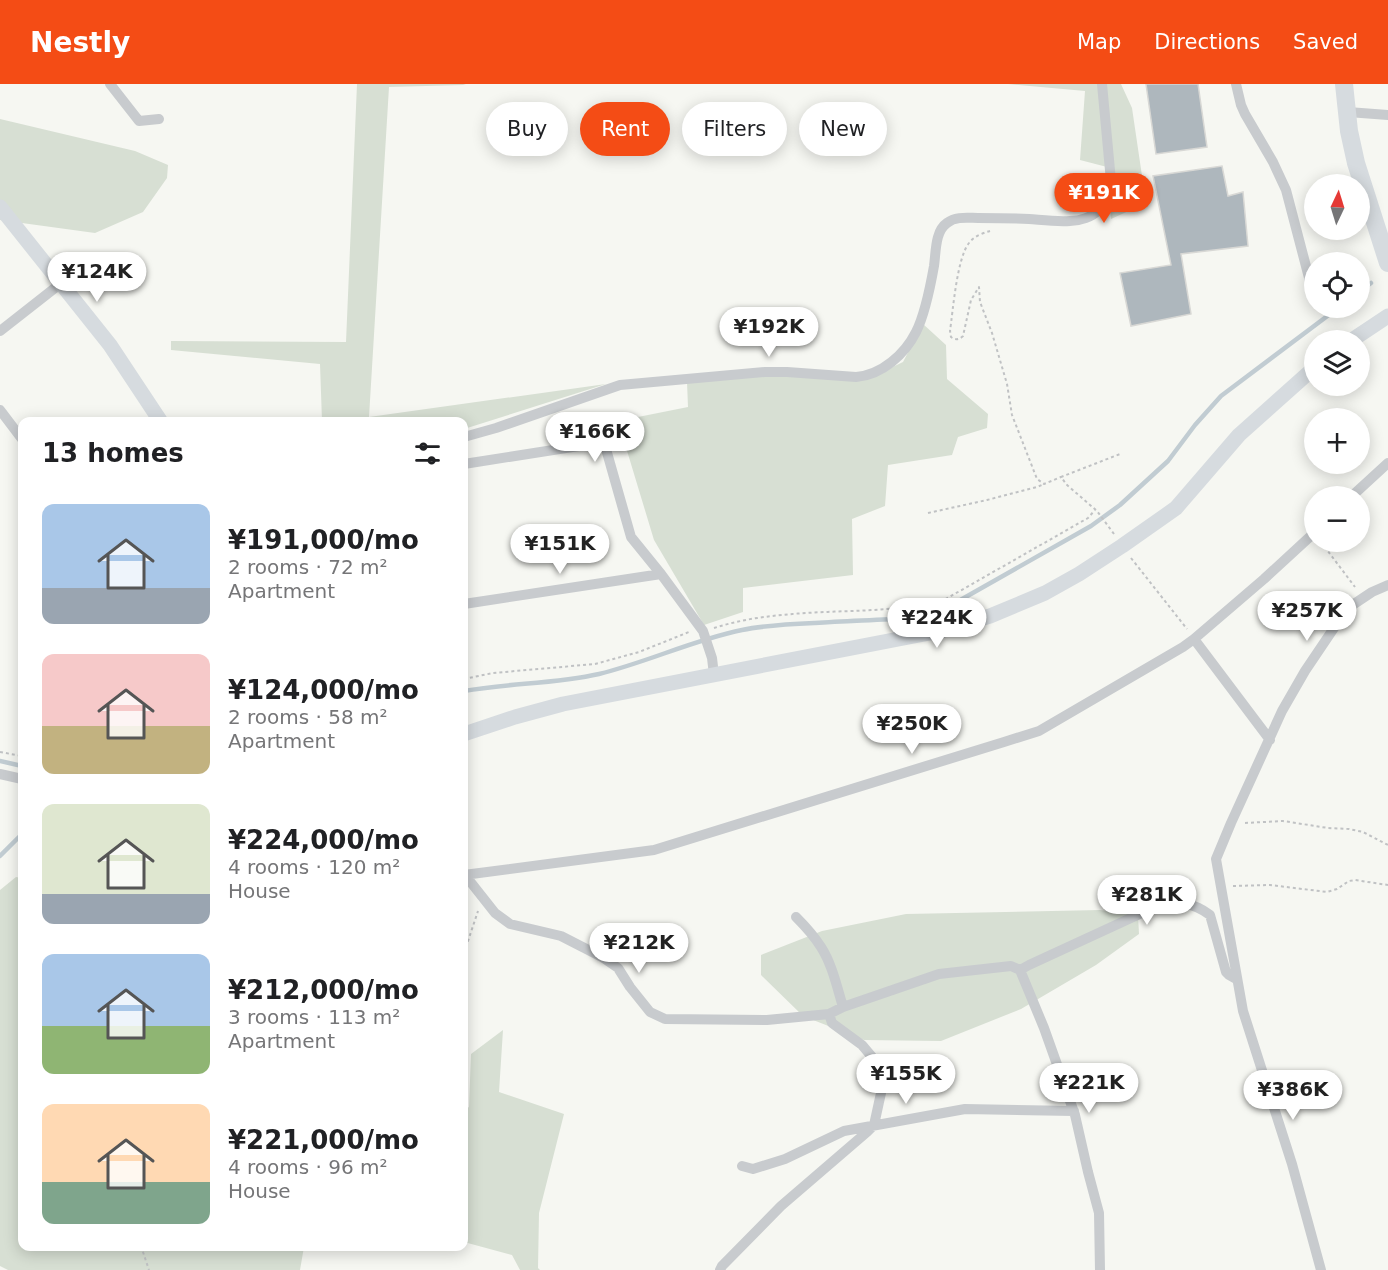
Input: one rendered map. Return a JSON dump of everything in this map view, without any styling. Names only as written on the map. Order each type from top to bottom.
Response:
[{"type":"main road","points":[[1344,84],[1349,131],[1356,163],[1388,263]]},
{"type":"street","points":[[110,84],[139,121],[159,119]]},
{"type":"street","points":[[468,436],[620,385],[765,372],[856,377],[866,376],[890,364],[900,355],[916,333],[921,321],[934,269],[939,233],[946,223],[957,218],[1071,221],[1089,218],[1100,210],[1108,196],[1111,181],[1102,84]]},
{"type":"street","points":[[1236,84],[1245,114],[1273,162],[1286,190],[1304,261]]},
{"type":"street","points":[[1348,112],[1388,115]]},
{"type":"street","points":[[0,207],[110,345],[158,417]]},
{"type":"street","points":[[0,331],[60,284]]},
{"type":"street","points":[[1367,330],[1388,316]]},
{"type":"street","points":[[468,733],[563,704],[940,631],[990,616],[1045,593],[1114,552],[1176,508],[1239,435],[1304,377]]},
{"type":"street","points":[[0,410],[18,434]]},
{"type":"street","points":[[468,463],[604,442],[631,537],[701,629],[712,658],[714,675]]},
{"type":"street","points":[[1363,486],[1388,463]]},
{"type":"street","points":[[468,874],[654,849],[1039,731],[1183,647],[1264,579],[1304,541]]},
{"type":"street","points":[[468,603],[661,574]]},
{"type":"street","points":[[1321,1270],[1292,1164],[1243,1011],[1216,859],[1282,711],[1305,671],[1351,606],[1372,592],[1388,585]]},
{"type":"street","points":[[1194,639],[1270,740]]},
{"type":"street","points":[[0,774],[18,778]]},
{"type":"street","points":[[468,880],[495,914],[510,924],[561,936],[618,968],[650,1012],[665,1019],[767,1020],[829,1014],[843,1006],[939,974],[1011,966],[1020,970],[1044,1028],[1074,1112],[1100,1213],[1100,1270]]},
{"type":"street","points":[[1020,970],[1157,906],[1181,902],[1202,909],[1210,915],[1226,972],[1236,979]]},
{"type":"street","points":[[796,917],[823,949],[843,1006]]},
{"type":"street","points":[[720,1270],[781,1206],[874,1125],[881,1093],[878,1064],[862,1045],[832,1023],[829,1014]]},
{"type":"street","points":[[742,1166],[753,1169],[785,1159],[844,1131],[965,1109],[1074,1112]]},
{"type":"path","points":[[995,230],[981,234],[969,242],[960,261],[950,332],[954,339],[960,339],[963,336],[971,300],[980,287],[981,302],[1007,384],[1012,415],[1037,480],[1044,484]]},
{"type":"path","points":[[928,513],[1037,487],[1061,477]]},
{"type":"path","points":[[468,678],[493,673],[595,664],[639,652],[701,629],[759,617],[889,609],[944,600],[1088,518],[1095,510]]},
{"type":"path","points":[[1329,552],[1351,580],[1362,599]]},
{"type":"path","points":[[0,752],[18,755]]},
{"type":"path","points":[[1231,823],[1283,821],[1350,829],[1363,832],[1388,845]]},
{"type":"path","points":[[1221,889],[1234,886],[1270,885],[1327,892],[1354,880],[1388,885]]},
{"type":"path","points":[[468,941],[482,897]]},
{"type":"path","points":[[143,1251],[149,1270]]},
{"type":"shaded area","points":[[357,84],[466,84],[389,87],[369,417],[322,417],[320,364],[171,350],[171,341],[346,342]]},
{"type":"shaded area","points":[[1008,84],[1121,84],[1132,108],[1146,203],[1111,219],[1107,167],[1080,160],[1085,91]]},
{"type":"shaded area","points":[[0,119],[135,151],[168,165],[167,178],[143,212],[95,233],[0,220]]},
{"type":"shaded area","points":[[923,324],[946,345],[947,379],[988,414],[987,428],[958,437],[952,455],[888,465],[885,506],[852,519],[853,575],[743,588],[743,612],[704,625],[654,540],[618,421],[688,407],[687,382],[767,376],[868,379],[903,362]]},
{"type":"shaded area","points":[[606,384],[468,428],[468,417],[369,417]]},
{"type":"shaded area","points":[[18,877],[18,1251],[303,1251],[300,1270],[8,1270],[0,1266],[0,890]]},
{"type":"shaded area","points":[[1100,910],[1138,915],[1139,934],[1096,965],[1021,1009],[941,1041],[864,1040],[803,1016],[761,975],[761,955],[822,931],[906,914]]},
{"type":"shaded area","points":[[503,1030],[499,1092],[564,1114],[539,1213],[538,1268],[540,1270],[520,1270],[512,1255],[468,1243],[468,1108],[471,1054]]},
{"type":"building","points":[[1146,84],[1198,84],[1207,147],[1156,154]]},
{"type":"building","points":[[1222,166],[1228,196],[1243,192],[1248,246],[1181,254],[1191,314],[1131,326],[1120,273],[1171,265],[1153,176]]},
{"type":"waterway","points":[[468,690],[566,680],[599,674],[706,639],[751,628],[910,618],[948,607],[1091,526],[1120,505],[1168,461],[1195,425],[1221,396],[1325,318]]},
{"type":"waterway","points":[[0,761],[18,765]]},
{"type":"waterway","points":[[0,856],[18,838]]}]
